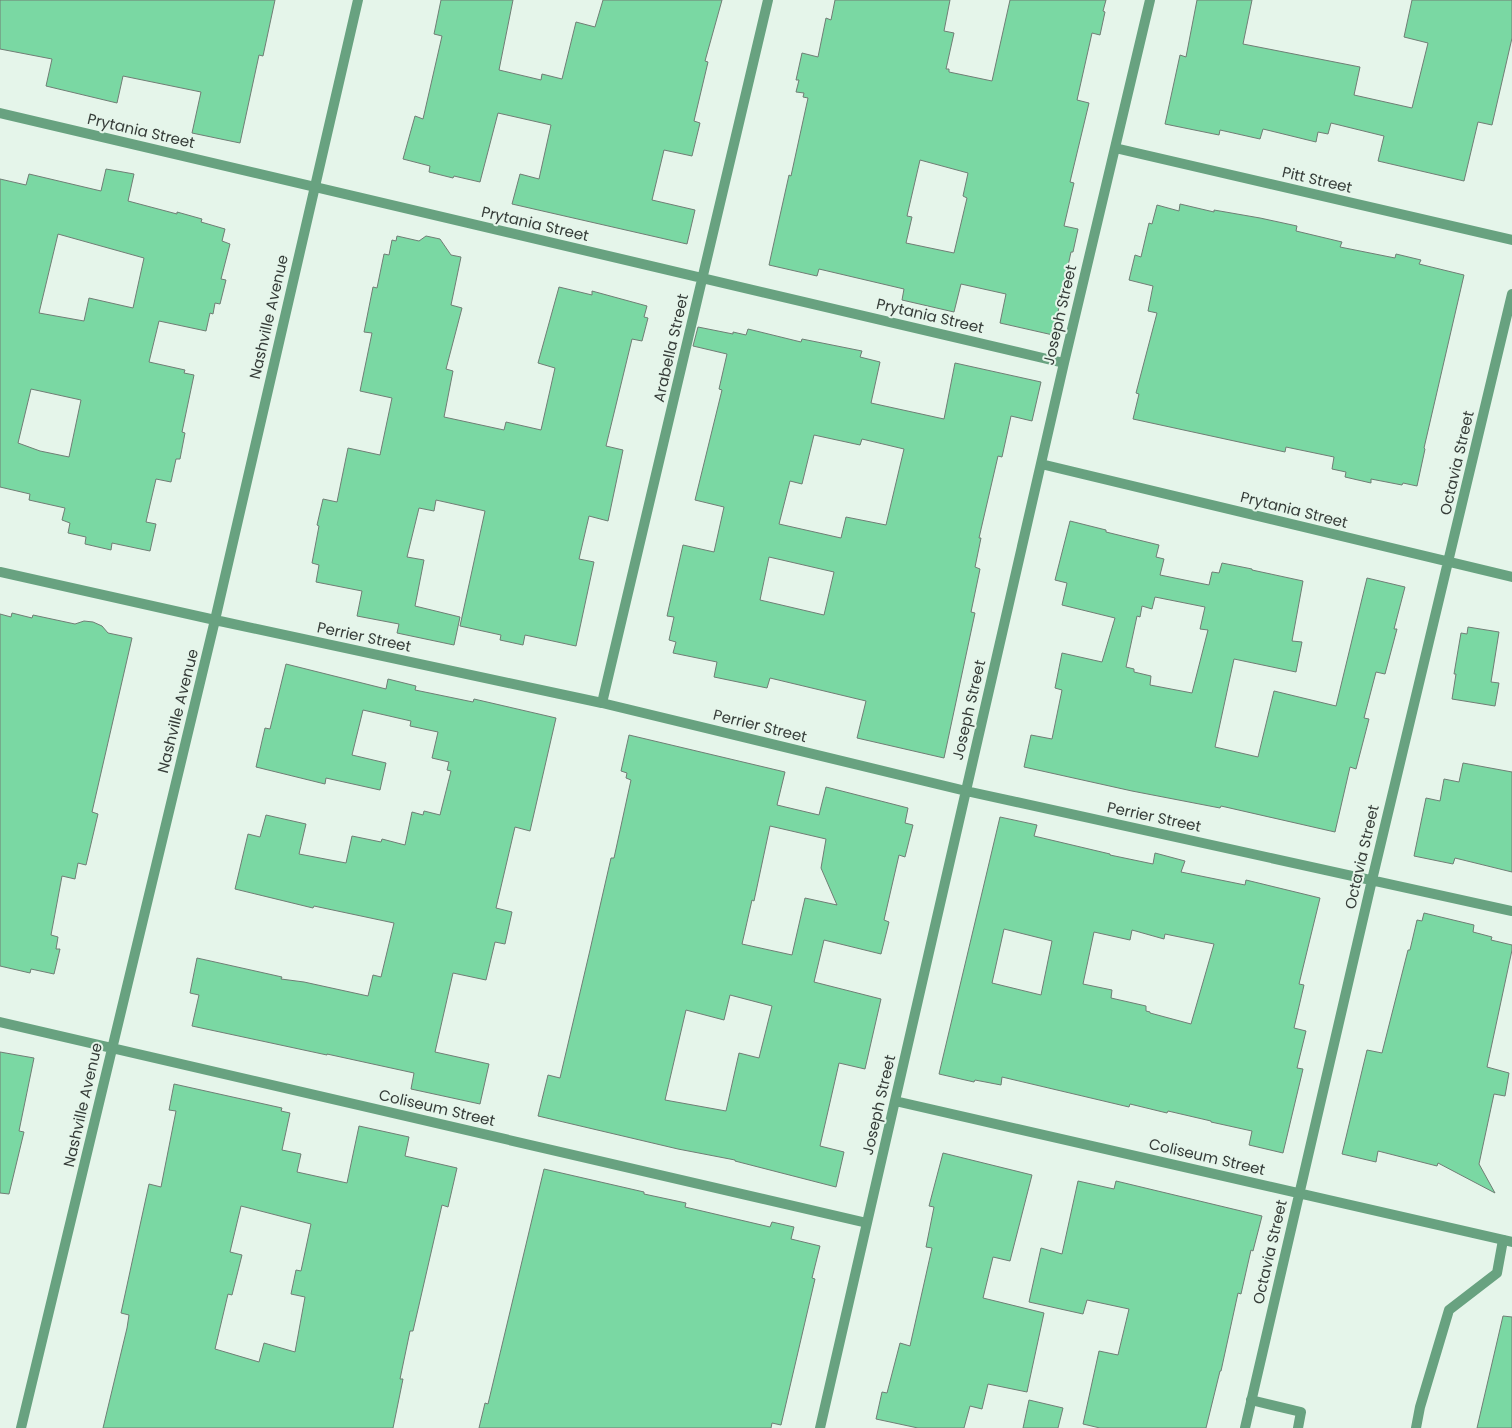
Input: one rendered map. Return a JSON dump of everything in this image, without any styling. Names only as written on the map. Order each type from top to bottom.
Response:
[{"type":"street","name":"Nashville Avenue","points":[[21,1428],[215,620],[358,0]]},
{"type":"street","name":"Arabella Street","points":[[602,703],[768,0]]},
{"type":"street","name":"Joseph Street","points":[[820,1428],[1064,363],[1150,0]]},
{"type":"street","name":"Prytania Street","points":[[0,114],[1064,363]]},
{"type":"street","name":"Pitt Street","points":[[1115,148],[1512,240]]},
{"type":"street","name":"Octavia Street","points":[[1244,1428],[1512,294]]},
{"type":"street","name":"Prytania Street","points":[[1041,464],[1512,577]]},
{"type":"street","name":"Perrier Street","points":[[0,572],[602,703],[966,791],[1512,911]]},
{"type":"street","name":"Coliseum Street","points":[[0,1022],[867,1223]]},
{"type":"street","name":"Coliseum Street","points":[[895,1101],[1508,1241]]},
{"type":"street","points":[[1416,1428],[1420,1407],[1448,1310],[1497,1273],[1508,1241]]},
{"type":"street","points":[[1251,1400],[1301,1412],[1298,1428]]},
{"type":"building","points":[[0,0],[275,0],[263,56],[259,55],[240,143],[192,133],[201,92],[123,76],[117,103],[46,86],[52,59],[0,49]]},
{"type":"building","points":[[441,0],[513,0],[499,70],[541,80],[542,74],[562,79],[576,22],[595,27],[603,0],[722,0],[705,61],[708,62],[694,121],[700,123],[692,156],[664,150],[652,200],[695,210],[687,244],[512,204],[520,174],[539,179],[551,125],[498,113],[480,182],[429,172],[430,166],[403,159],[415,116],[423,119],[442,36],[434,34]]},
{"type":"building","points":[[835,0],[950,0],[944,31],[954,33],[946,69],[949,69],[949,72],[992,81],[1010,0],[1106,0],[1100,35],[1092,33],[1077,100],[1089,103],[1070,182],[1074,183],[1064,226],[1078,229],[1073,252],[1071,252],[1053,335],[1000,323],[1006,294],[961,284],[954,312],[902,300],[904,289],[819,269],[817,276],[769,265],[808,98],[803,97],[804,93],[796,92],[799,80],[796,80],[802,53],[818,57],[826,18],[831,20]],"holes":[[[920,160],[968,173],[963,196],[967,198],[954,253],[906,243],[912,217],[907,216]]]},
{"type":"building","points":[[1197,0],[1252,0],[1243,44],[1360,67],[1354,95],[1412,108],[1428,43],[1404,37],[1412,0],[1512,0],[1512,38],[1492,125],[1478,122],[1464,181],[1378,161],[1384,136],[1331,123],[1328,134],[1318,132],[1316,142],[1263,129],[1260,139],[1220,130],[1219,135],[1165,124],[1180,55],[1186,57]]},
{"type":"building","points":[[106,169],[134,174],[128,201],[202,219],[201,222],[225,229],[222,241],[230,244],[221,279],[226,280],[220,304],[215,303],[213,314],[210,313],[206,331],[159,321],[149,362],[185,370],[184,373],[194,375],[182,432],[185,433],[180,459],[176,459],[171,482],[156,479],[146,522],[156,524],[150,551],[112,543],[111,550],[85,544],[86,537],[68,533],[70,523],[62,520],[65,508],[29,500],[30,494],[0,487],[0,179],[26,185],[29,174],[101,191]],"holes":[[[58,234],[144,258],[133,308],[89,298],[84,321],[39,313]],[[31,389],[81,400],[69,457],[40,451],[18,443]]]},
{"type":"building","points":[[1180,204],[1214,212],[1214,210],[1297,226],[1296,231],[1342,242],[1340,247],[1395,258],[1396,254],[1421,260],[1419,264],[1464,275],[1417,486],[1371,479],[1371,483],[1345,477],[1346,472],[1332,469],[1334,457],[1286,447],[1285,452],[1133,419],[1139,394],[1136,393],[1157,313],[1148,311],[1153,286],[1129,280],[1135,255],[1141,257],[1149,223],[1152,224],[1157,205],[1179,211]]},
{"type":"building","points":[[397,236],[419,241],[426,236],[440,239],[451,255],[461,257],[451,305],[462,308],[446,369],[453,371],[444,417],[504,430],[506,422],[541,430],[555,368],[538,363],[559,287],[592,295],[592,291],[647,306],[644,317],[648,318],[642,341],[632,339],[606,446],[623,450],[608,521],[589,516],[579,559],[594,562],[576,646],[525,635],[523,645],[500,640],[501,635],[460,626],[485,511],[436,500],[434,511],[419,508],[407,557],[424,560],[415,606],[460,617],[454,645],[397,633],[399,624],[357,616],[362,591],[316,582],[319,565],[312,563],[319,526],[317,525],[323,499],[337,502],[348,448],[380,455],[392,398],[360,391],[372,333],[364,332],[373,287],[377,288],[384,254],[389,255],[392,240],[396,241]]},
{"type":"building","points":[[698,327],[746,335],[748,329],[801,342],[802,339],[862,351],[860,357],[880,362],[871,403],[944,419],[955,363],[1041,382],[1032,421],[1011,416],[1002,457],[998,456],[979,538],[981,538],[975,567],[980,569],[971,612],[975,613],[944,758],[857,738],[866,701],[770,678],[767,688],[714,677],[717,662],[673,653],[676,642],[669,640],[674,617],[667,616],[683,545],[714,552],[724,507],[695,500],[722,390],[719,389],[727,354],[693,346]],"holes":[[[814,435],[860,445],[862,439],[904,449],[886,525],[846,517],[841,538],[779,524],[790,481],[802,484]],[[769,557],[834,572],[824,615],[760,600]]]},
{"type":"building","points":[[1070,521],[1159,545],[1156,557],[1164,559],[1160,575],[1209,585],[1212,572],[1219,573],[1222,563],[1303,581],[1292,641],[1302,642],[1296,672],[1234,659],[1215,747],[1258,757],[1274,691],[1336,706],[1367,578],[1405,587],[1394,629],[1397,629],[1385,674],[1376,672],[1364,718],[1369,719],[1356,769],[1350,767],[1335,832],[1221,806],[1220,808],[1132,791],[1024,767],[1031,735],[1052,739],[1062,690],[1055,688],[1062,653],[1102,662],[1115,618],[1062,605],[1067,583],[1055,580]],"holes":[[[1155,597],[1205,607],[1200,629],[1208,630],[1192,693],[1150,685],[1151,676],[1134,672],[1134,669],[1126,667],[1137,616],[1140,617],[1142,606],[1152,609]]]},
{"type":"building","points":[[12,613],[32,618],[33,615],[75,624],[84,621],[93,622],[102,626],[108,633],[132,638],[92,812],[98,814],[86,865],[78,863],[75,879],[62,876],[51,935],[58,937],[56,949],[60,949],[54,974],[31,969],[30,973],[0,966],[0,614],[11,617]]},
{"type":"building","points":[[1468,627],[1499,632],[1491,682],[1499,683],[1495,706],[1452,699],[1461,633],[1467,634]]},
{"type":"building","points":[[286,664],[386,689],[388,679],[416,686],[415,690],[473,702],[474,699],[556,718],[530,831],[515,827],[496,908],[512,912],[505,944],[495,942],[486,980],[453,973],[435,1052],[489,1064],[480,1104],[411,1089],[414,1073],[192,1026],[199,995],[190,993],[197,958],[282,977],[281,979],[368,996],[373,975],[381,977],[394,923],[314,906],[313,908],[235,889],[248,834],[260,837],[266,815],[306,824],[299,854],[346,863],[352,836],[381,842],[382,839],[405,845],[412,812],[423,815],[424,811],[440,815],[451,771],[447,770],[449,762],[432,758],[438,732],[410,726],[411,721],[363,710],[352,755],[386,763],[380,790],[326,778],[325,784],[256,767],[265,728],[270,729]]},
{"type":"building","points":[[629,735],[785,772],[777,805],[819,815],[826,787],[908,808],[905,823],[913,825],[905,857],[899,855],[884,920],[889,922],[881,954],[824,940],[814,982],[881,999],[865,1069],[839,1063],[820,1146],[844,1152],[836,1187],[735,1160],[678,1149],[538,1116],[548,1075],[560,1078],[611,858],[614,858],[631,780],[626,778],[627,773],[621,771]],"holes":[[[770,826],[826,839],[821,868],[837,905],[805,898],[792,955],[742,944],[752,900],[754,901]],[[730,995],[772,1006],[759,1058],[739,1053],[726,1111],[665,1100],[686,1010],[724,1020]]]},
{"type":"building","points":[[1463,763],[1512,772],[1512,872],[1455,858],[1453,864],[1414,856],[1426,798],[1440,801],[1444,779],[1459,782]]},
{"type":"building","points":[[1000,817],[1037,825],[1034,836],[1153,864],[1155,853],[1185,861],[1181,872],[1245,885],[1246,880],[1320,898],[1299,984],[1304,985],[1294,1028],[1306,1031],[1297,1068],[1303,1069],[1283,1153],[1249,1145],[1252,1131],[1168,1111],[1167,1113],[1130,1104],[1129,1107],[1002,1077],[1001,1085],[975,1080],[974,1082],[939,1074]],"holes":[[[1004,929],[1052,941],[1041,995],[992,983]],[[1132,930],[1164,939],[1165,934],[1214,944],[1191,1024],[1150,1013],[1146,1011],[1146,1006],[1111,998],[1112,990],[1083,984],[1094,932],[1130,940]]]},
{"type":"building","points":[[1424,913],[1474,925],[1473,932],[1492,937],[1491,940],[1512,945],[1487,1067],[1509,1073],[1505,1096],[1494,1094],[1479,1164],[1495,1193],[1438,1163],[1437,1166],[1378,1151],[1376,1162],[1342,1154],[1367,1050],[1382,1053],[1417,920],[1422,921]]},
{"type":"building","points":[[0,1052],[34,1058],[19,1131],[24,1132],[9,1194],[0,1193]]},
{"type":"building","points":[[174,1084],[282,1108],[281,1111],[290,1113],[282,1150],[301,1154],[297,1172],[347,1183],[359,1126],[409,1137],[405,1156],[457,1168],[448,1207],[442,1205],[413,1331],[410,1331],[400,1379],[403,1379],[393,1428],[103,1428],[127,1328],[129,1315],[121,1313],[149,1184],[161,1187],[176,1111],[169,1110]],"holes":[[[241,1206],[311,1224],[301,1271],[296,1270],[291,1294],[305,1297],[295,1352],[264,1343],[259,1362],[215,1349],[228,1294],[232,1295],[242,1255],[230,1252]]]},
{"type":"building","points":[[943,1153],[1032,1175],[1010,1261],[993,1257],[983,1298],[1044,1313],[1027,1392],[988,1384],[982,1409],[970,1406],[964,1428],[918,1428],[876,1419],[882,1392],[887,1393],[900,1343],[910,1346],[932,1248],[926,1247],[934,1207],[929,1206]]},
{"type":"building","points":[[544,1169],[644,1192],[644,1194],[686,1203],[685,1207],[770,1227],[772,1222],[794,1227],[791,1239],[820,1246],[812,1278],[815,1279],[781,1425],[772,1423],[771,1428],[479,1428],[485,1403],[488,1404]]},
{"type":"building","points":[[1078,1181],[1114,1189],[1116,1181],[1262,1216],[1253,1251],[1251,1250],[1241,1294],[1238,1293],[1206,1428],[1100,1428],[1083,1424],[1099,1351],[1118,1355],[1129,1309],[1087,1300],[1083,1314],[1029,1302],[1041,1248],[1062,1254]]},
{"type":"building","points":[[1503,1316],[1512,1317],[1512,1428],[1477,1428]]},
{"type":"building","points":[[1029,1400],[1063,1408],[1058,1428],[1023,1428]]}]
